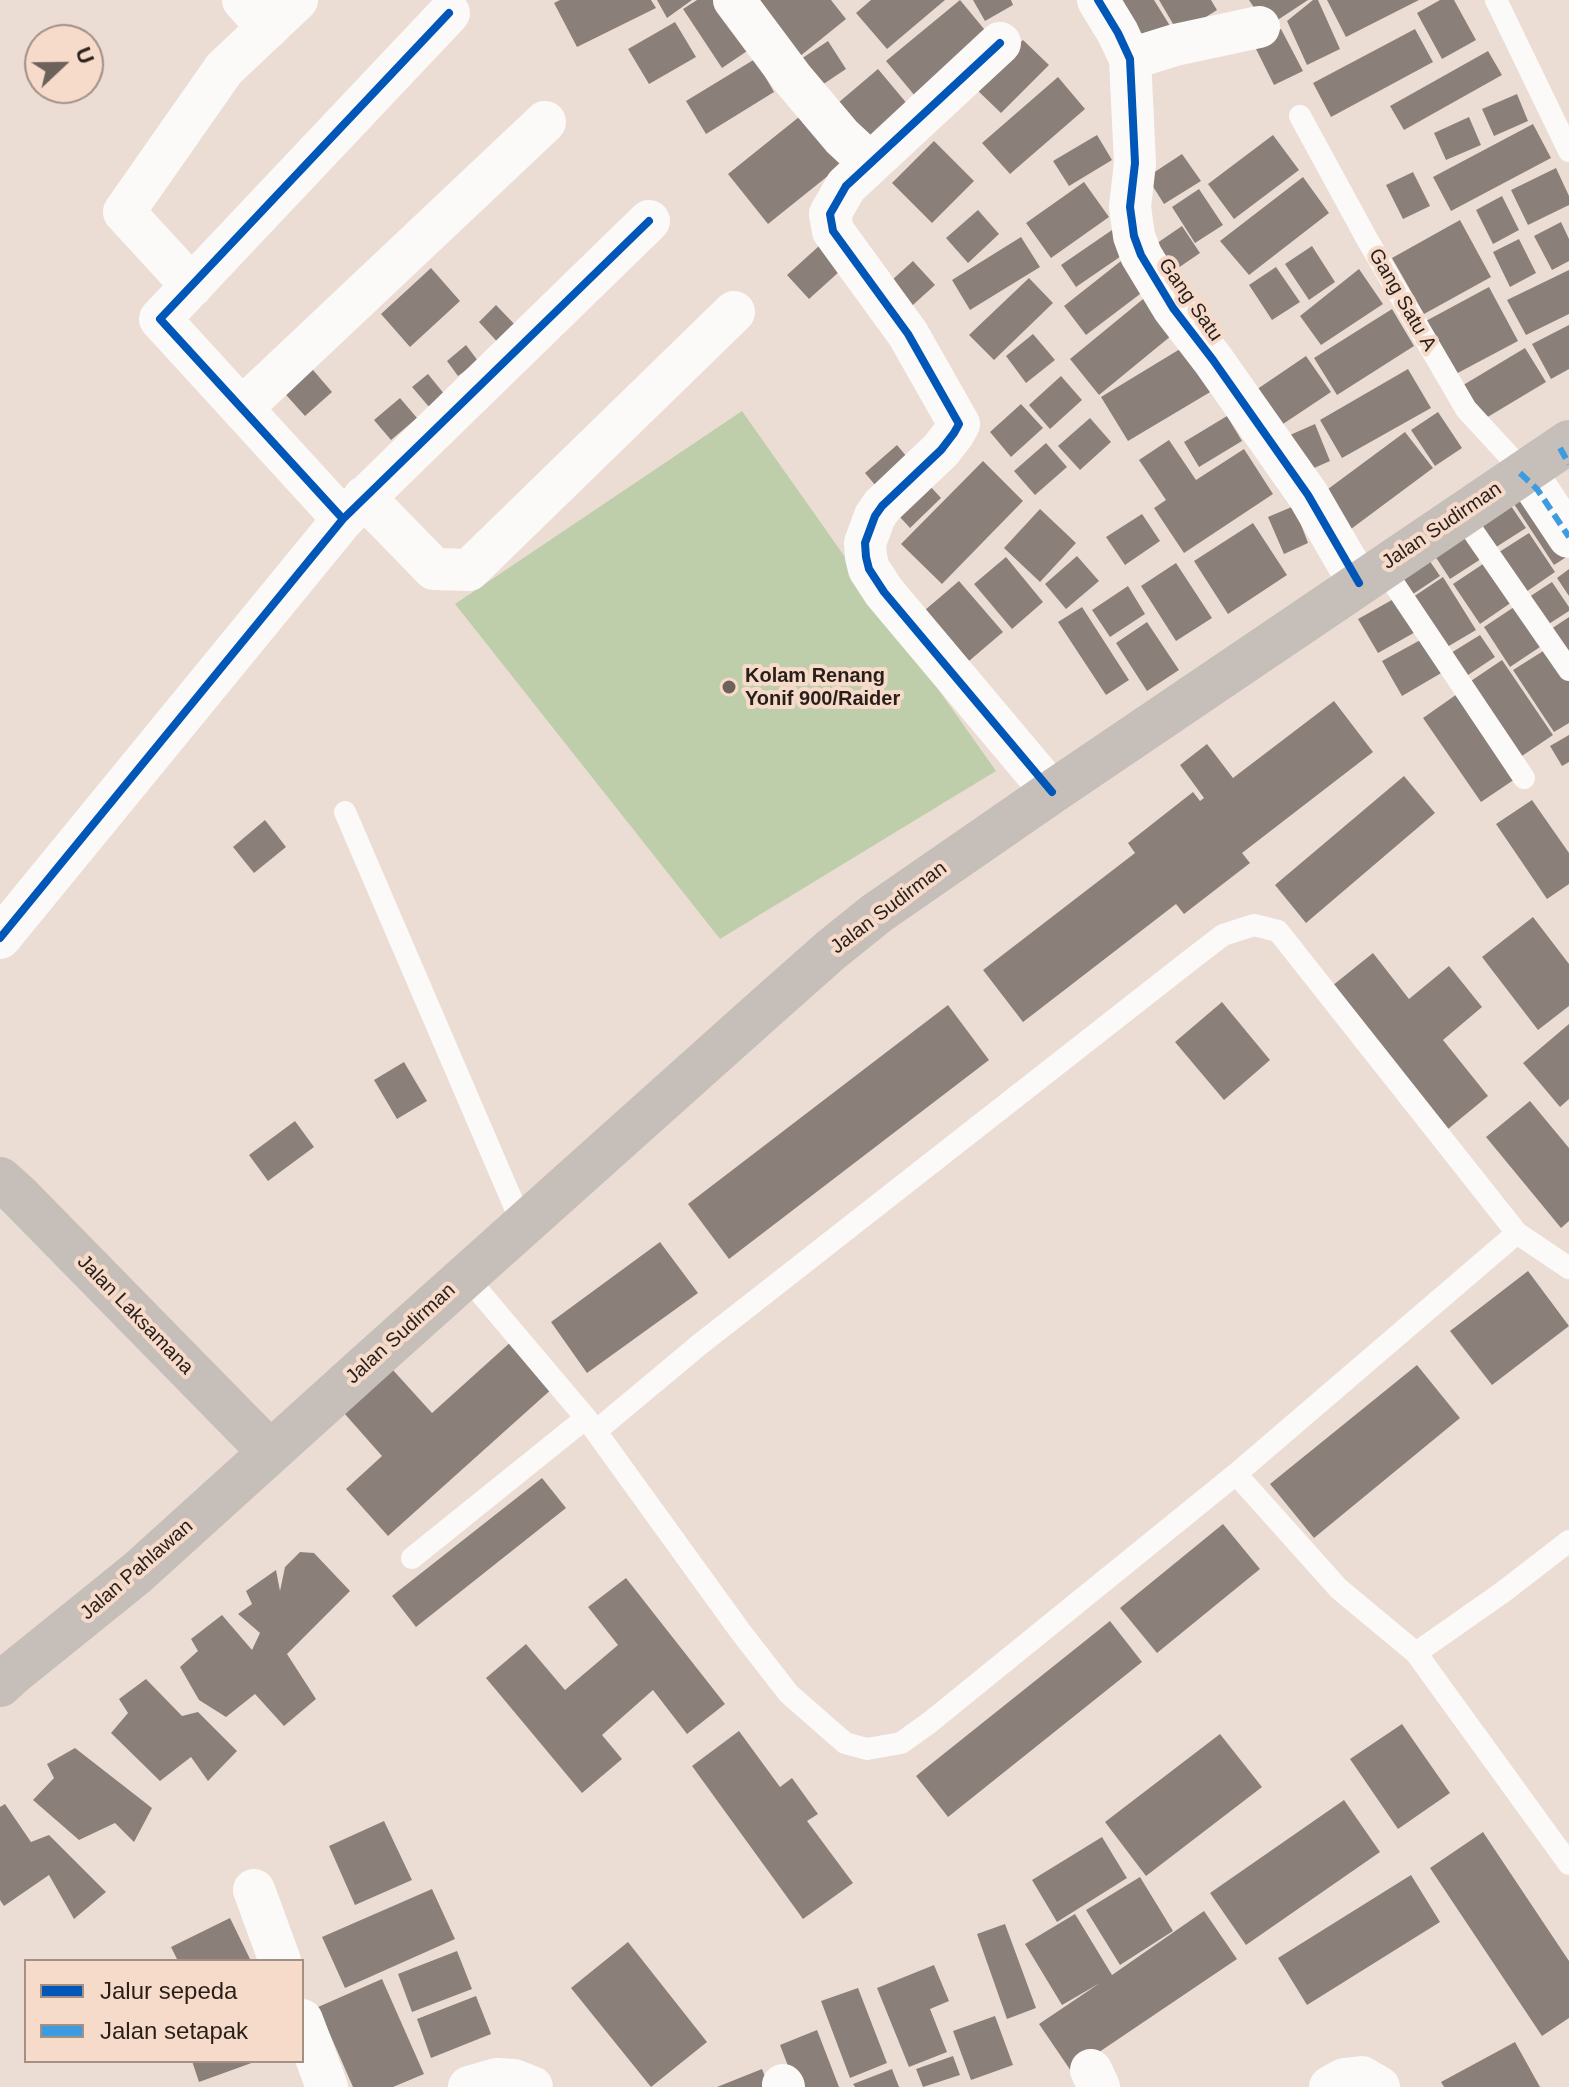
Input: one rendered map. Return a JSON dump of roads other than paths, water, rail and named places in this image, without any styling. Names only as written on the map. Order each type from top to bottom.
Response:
[{"type":"main road","name":"Jalan Sudirman","points":[[270,1452],[831,950],[903,895],[1522,472],[1566,451]]},
{"type":"main road","name":"Jalan Laksamana","points":[[0,1179],[270,1452]]},
{"type":"main road","name":"Jalan Pahlawan","points":[[0,1685],[137,1573],[270,1452]]},
{"type":"street","points":[[192,286],[124,212],[224,69],[255,14],[297,0]]},
{"type":"street","points":[[734,0],[793,79],[842,137],[870,163]]},
{"type":"street","name":"Gang Satu","points":[[1098,0],[1130,59],[1135,163],[1130,207],[1134,236],[1141,255],[1173,308],[1308,495],[1371,575]]},
{"type":"street","points":[[449,13],[160,319],[242,408],[354,508],[434,569],[469,570],[734,312]]},
{"type":"street","points":[[1130,59],[1175,45],[1259,27]]},
{"type":"street","points":[[1000,43],[846,186],[830,214],[832,227],[908,334],[959,424],[941,450],[875,516],[865,543],[869,569],[884,592],[1052,792]]},
{"type":"street","points":[[242,408],[545,122]]},
{"type":"street","points":[[0,938],[354,508],[649,221]]},
{"type":"street","points":[[1522,472],[1569,537]]},
{"type":"street","points":[[254,1890],[279,1959]]},
{"type":"street","points":[[304,2025],[327,2087]]},
{"type":"street","points":[[1330,2087],[1344,2079],[1362,2077],[1379,2087]]},
{"type":"street","points":[[469,2087],[497,2079],[514,2080],[532,2087]]},
{"type":"lane","points":[[1496,0],[1569,151]]},
{"type":"lane","name":"Gang Satu A","points":[[1300,116],[1466,409],[1522,472]]},
{"type":"lane","points":[[1461,514],[1569,670]]},
{"type":"lane","points":[[1371,575],[1524,778]]},
{"type":"lane","points":[[345,812],[523,1226]]},
{"type":"lane","points":[[412,1558],[699,1345],[1223,935],[1254,925],[1278,931],[1517,1233],[1569,1268]]},
{"type":"lane","points":[[466,1276],[591,1425],[789,1694],[845,1743],[867,1749],[901,1743],[929,1723],[1236,1474],[1517,1233]]},
{"type":"lane","points":[[1236,1474],[1339,1589],[1416,1653],[1569,1864]]},
{"type":"lane","points":[[1416,1653],[1569,1541]]},
{"type":"place","name":"Kolam Renang Yonif 900/Raider","points":[[729,687]]}]
